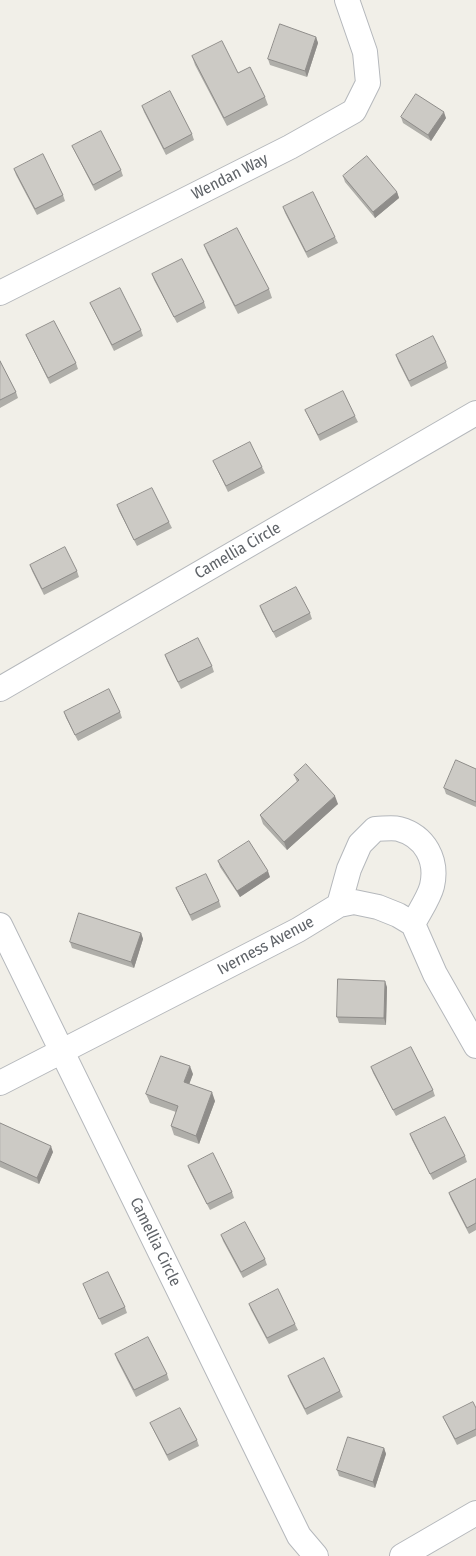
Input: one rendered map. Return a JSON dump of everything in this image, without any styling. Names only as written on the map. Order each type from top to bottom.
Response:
[{"type":"street","name":"Wendan Way","points":[[0,293],[354,112],[368,83],[366,52],[347,0]]},
{"type":"street","name":"Camellia Circle","points":[[0,688],[476,414]]},
{"type":"street","points":[[339,905],[349,869],[360,844],[375,829],[397,828],[411,833],[427,847],[434,864],[432,886],[413,924],[435,974],[476,1046]]},
{"type":"street","name":"Iverness Avenue","points":[[0,1083],[298,930],[339,905],[354,902],[378,907],[398,915],[413,924]]},
{"type":"street","name":"Camellia Circle","points":[[0,925],[298,1536],[316,1556]]},
{"type":"street","points":[[402,1556],[476,1514]]},
{"type":"building","points":[[280,24],[316,37],[305,71],[268,59]]},
{"type":"building","points":[[222,41],[238,73],[250,67],[265,97],[224,118],[192,56]]},
{"type":"building","points":[[170,91],[192,134],[164,149],[142,106]]},
{"type":"building","points":[[416,94],[444,112],[428,135],[401,117]]},
{"type":"building","points":[[101,131],[121,170],[93,185],[72,146]]},
{"type":"building","points":[[43,154],[63,195],[35,209],[14,169]]},
{"type":"building","points":[[367,156],[397,192],[373,212],[343,176]]},
{"type":"building","points":[[313,192],[335,237],[306,252],[283,207]]},
{"type":"building","points":[[237,228],[269,289],[235,306],[204,245]]},
{"type":"building","points":[[182,259],[204,302],[174,317],[152,274]]},
{"type":"building","points":[[120,288],[141,330],[112,345],[90,303]]},
{"type":"building","points":[[54,321],[76,363],[48,378],[26,335]]},
{"type":"building","points":[[433,336],[446,362],[409,381],[396,355]]},
{"type":"building","points":[[0,361],[16,392],[0,400]]},
{"type":"building","points":[[343,391],[355,416],[318,435],[305,410]]},
{"type":"building","points":[[250,442],[262,467],[226,486],[213,461]]},
{"type":"building","points":[[152,488],[169,522],[134,540],[117,505]]},
{"type":"building","points":[[65,547],[77,571],[42,589],[30,565]]},
{"type":"building","points":[[296,587],[310,613],[273,632],[260,606]]},
{"type":"building","points":[[198,638],[212,666],[178,682],[165,655]]},
{"type":"building","points":[[109,689],[120,712],[75,735],[64,712]]},
{"type":"building","points":[[456,760],[476,769],[476,802],[444,788]]},
{"type":"building","points":[[306,764],[335,796],[284,842],[260,815],[299,780],[294,775]]},
{"type":"building","points":[[249,841],[268,871],[237,891],[218,861]]},
{"type":"building","points":[[206,874],[219,901],[190,915],[176,888]]},
{"type":"building","points":[[79,913],[141,933],[131,962],[70,942]]},
{"type":"building","points":[[338,979],[385,981],[384,1018],[337,1017]]},
{"type":"building","points":[[411,1047],[433,1090],[393,1110],[371,1067]]},
{"type":"building","points":[[161,1056],[190,1066],[184,1082],[212,1092],[196,1136],[171,1126],[178,1106],[146,1094]]},
{"type":"building","points":[[445,1117],[465,1156],[430,1174],[410,1134]]},
{"type":"building","points":[[0,1123],[51,1146],[37,1178],[0,1161]]},
{"type":"building","points":[[213,1153],[232,1192],[207,1204],[188,1166]]},
{"type":"building","points":[[476,1179],[476,1223],[467,1228],[449,1193]]},
{"type":"building","points":[[245,1222],[265,1259],[241,1272],[221,1235]]},
{"type":"building","points":[[108,1272],[125,1307],[99,1319],[83,1284]]},
{"type":"building","points":[[278,1289],[295,1324],[267,1338],[249,1304]]},
{"type":"building","points":[[148,1337],[167,1374],[134,1390],[115,1354]]},
{"type":"building","points":[[324,1358],[340,1391],[305,1409],[288,1376]]},
{"type":"building","points":[[473,1402],[476,1408],[476,1429],[455,1439],[443,1417]]},
{"type":"building","points":[[180,1408],[197,1440],[167,1455],[150,1423]]},
{"type":"building","points":[[348,1437],[384,1448],[373,1482],[337,1470]]}]
